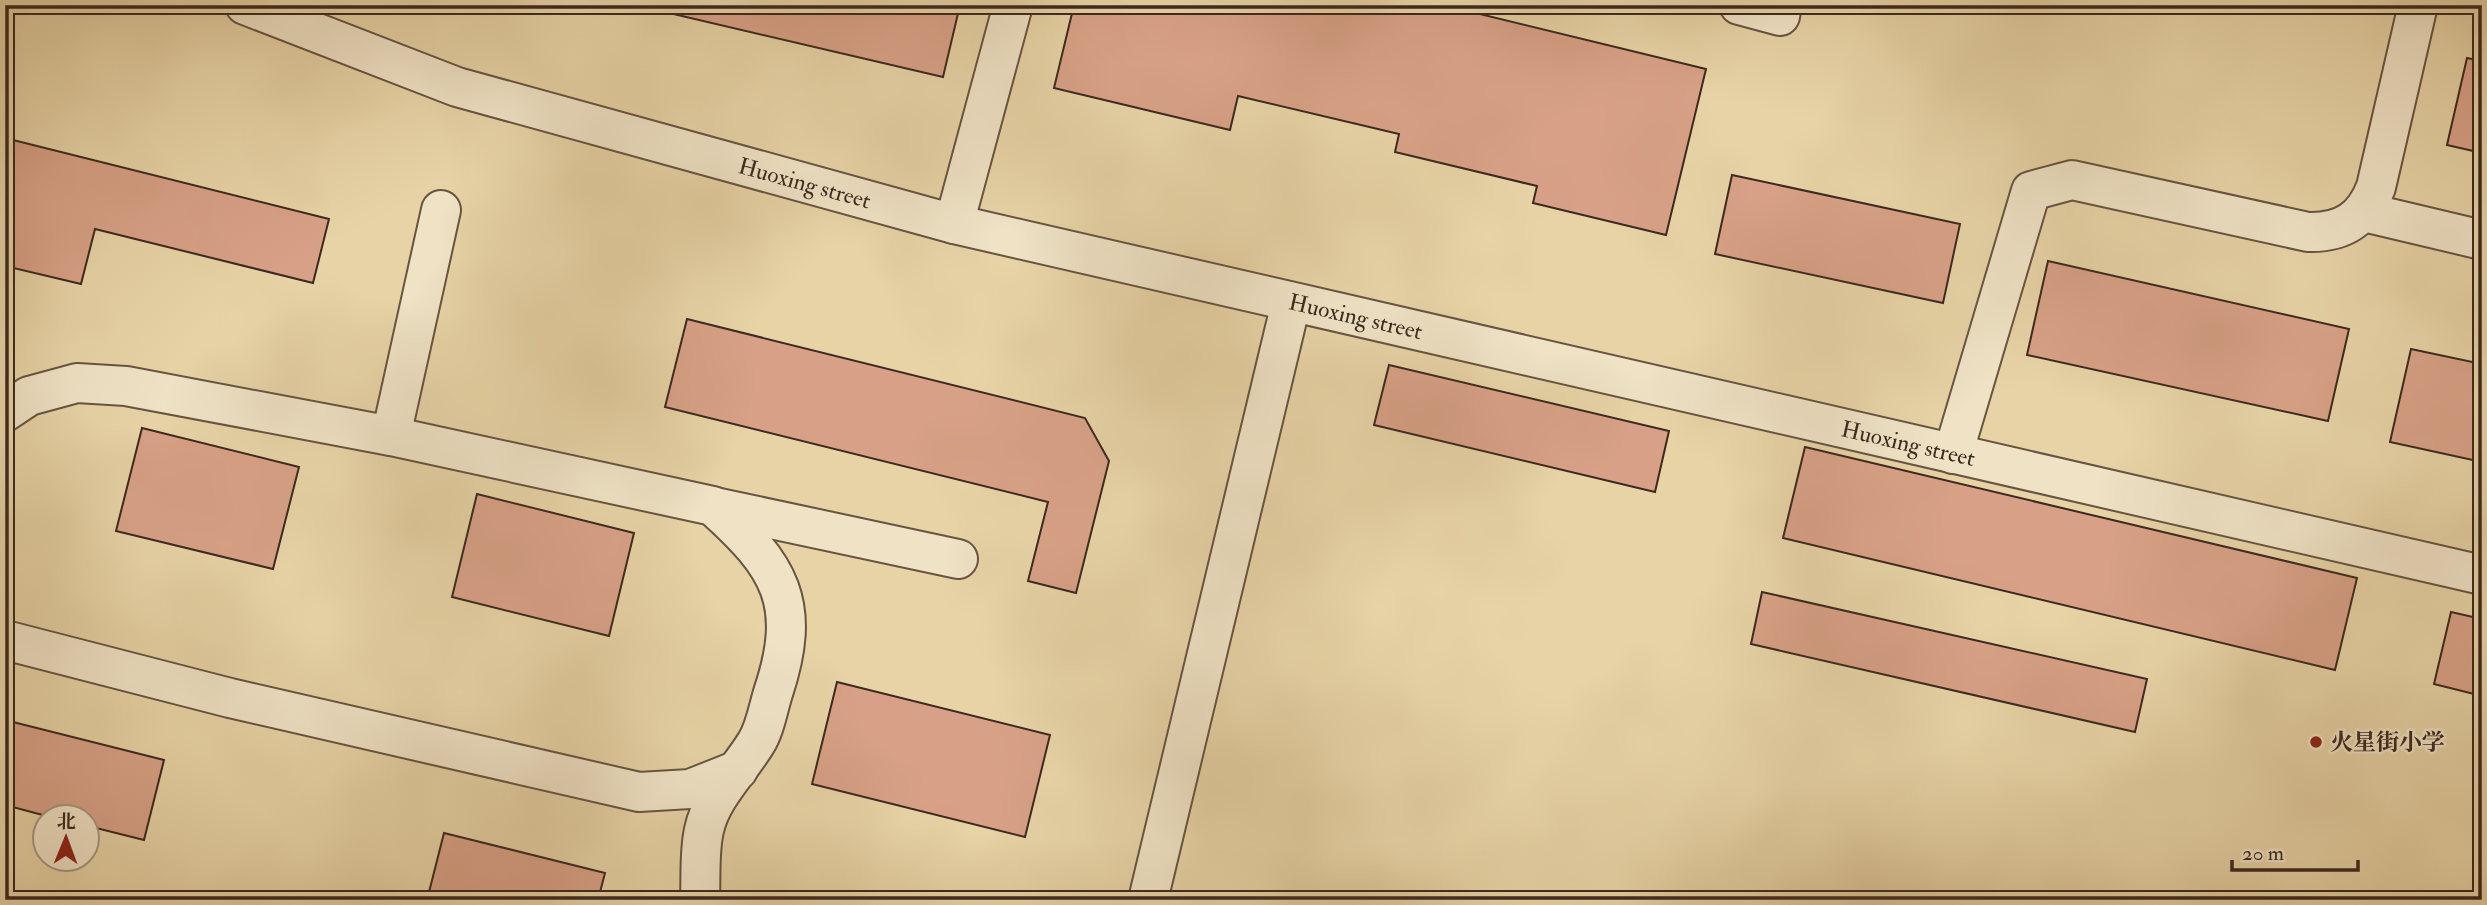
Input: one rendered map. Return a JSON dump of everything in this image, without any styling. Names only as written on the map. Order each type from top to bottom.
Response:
[{"type":"street","name":"Huoxing street","points":[[245,5],[457,88],[954,224],[2482,575]]},
{"type":"street","points":[[954,224],[1013,5]]},
{"type":"street","points":[[1739,5],[1780,16],[1782,5]]},
{"type":"street","points":[[1953,454],[2031,191],[2072,180],[2308,232],[2339,229],[2364,212],[2376,187],[2418,5]]},
{"type":"street","points":[[391,436],[441,210]]},
{"type":"street","points":[[2364,212],[2482,240]]},
{"type":"street","points":[[1148,900],[1292,303]]},
{"type":"street","points":[[5,412],[29,397],[76,383],[126,386],[391,436],[958,559]]},
{"type":"street","points":[[700,900],[704,830],[715,802],[758,741],[781,670],[787,634],[783,598],[769,564],[746,536],[713,506]]},
{"type":"street","points":[[5,640],[230,698],[639,792],[690,789],[738,770]]},
{"type":"building","points":[[635,5],[960,5],[943,77]]},
{"type":"building","points":[[1074,5],[1443,5],[1706,69],[1666,235],[1533,203],[1537,186],[1395,152],[1399,134],[1238,96],[1230,130],[1054,88]]},
{"type":"building","points":[[2467,58],[2482,61],[2482,153],[2447,145]]},
{"type":"building","points":[[5,138],[329,219],[313,283],[95,229],[81,284],[5,266]]},
{"type":"building","points":[[1732,175],[1960,224],[1943,303],[1715,254]]},
{"type":"building","points":[[2048,261],[2349,329],[2328,421],[2027,355]]},
{"type":"building","points":[[687,319],[1085,418],[1109,461],[1076,593],[1028,581],[1048,502],[665,407]]},
{"type":"building","points":[[2411,349],[2482,364],[2482,462],[2390,442]]},
{"type":"building","points":[[1389,365],[1669,431],[1655,492],[1374,425]]},
{"type":"building","points":[[142,428],[299,467],[273,569],[116,531]]},
{"type":"building","points":[[1805,447],[2357,578],[2335,670],[1783,538]]},
{"type":"building","points":[[477,494],[634,533],[609,636],[452,597]]},
{"type":"building","points":[[1762,592],[2147,679],[2135,732],[1751,644]]},
{"type":"building","points":[[2451,612],[2482,619],[2482,696],[2434,684]]},
{"type":"building","points":[[837,682],[1050,735],[1025,837],[812,784]]},
{"type":"building","points":[[5,720],[164,760],[144,840],[102,830],[102,804],[32,804],[32,812],[5,805]]},
{"type":"building","points":[[444,833],[605,873],[598,900],[427,900]]},
{"type":"place","name":"火星街小学","points":[[2316,742]]}]
